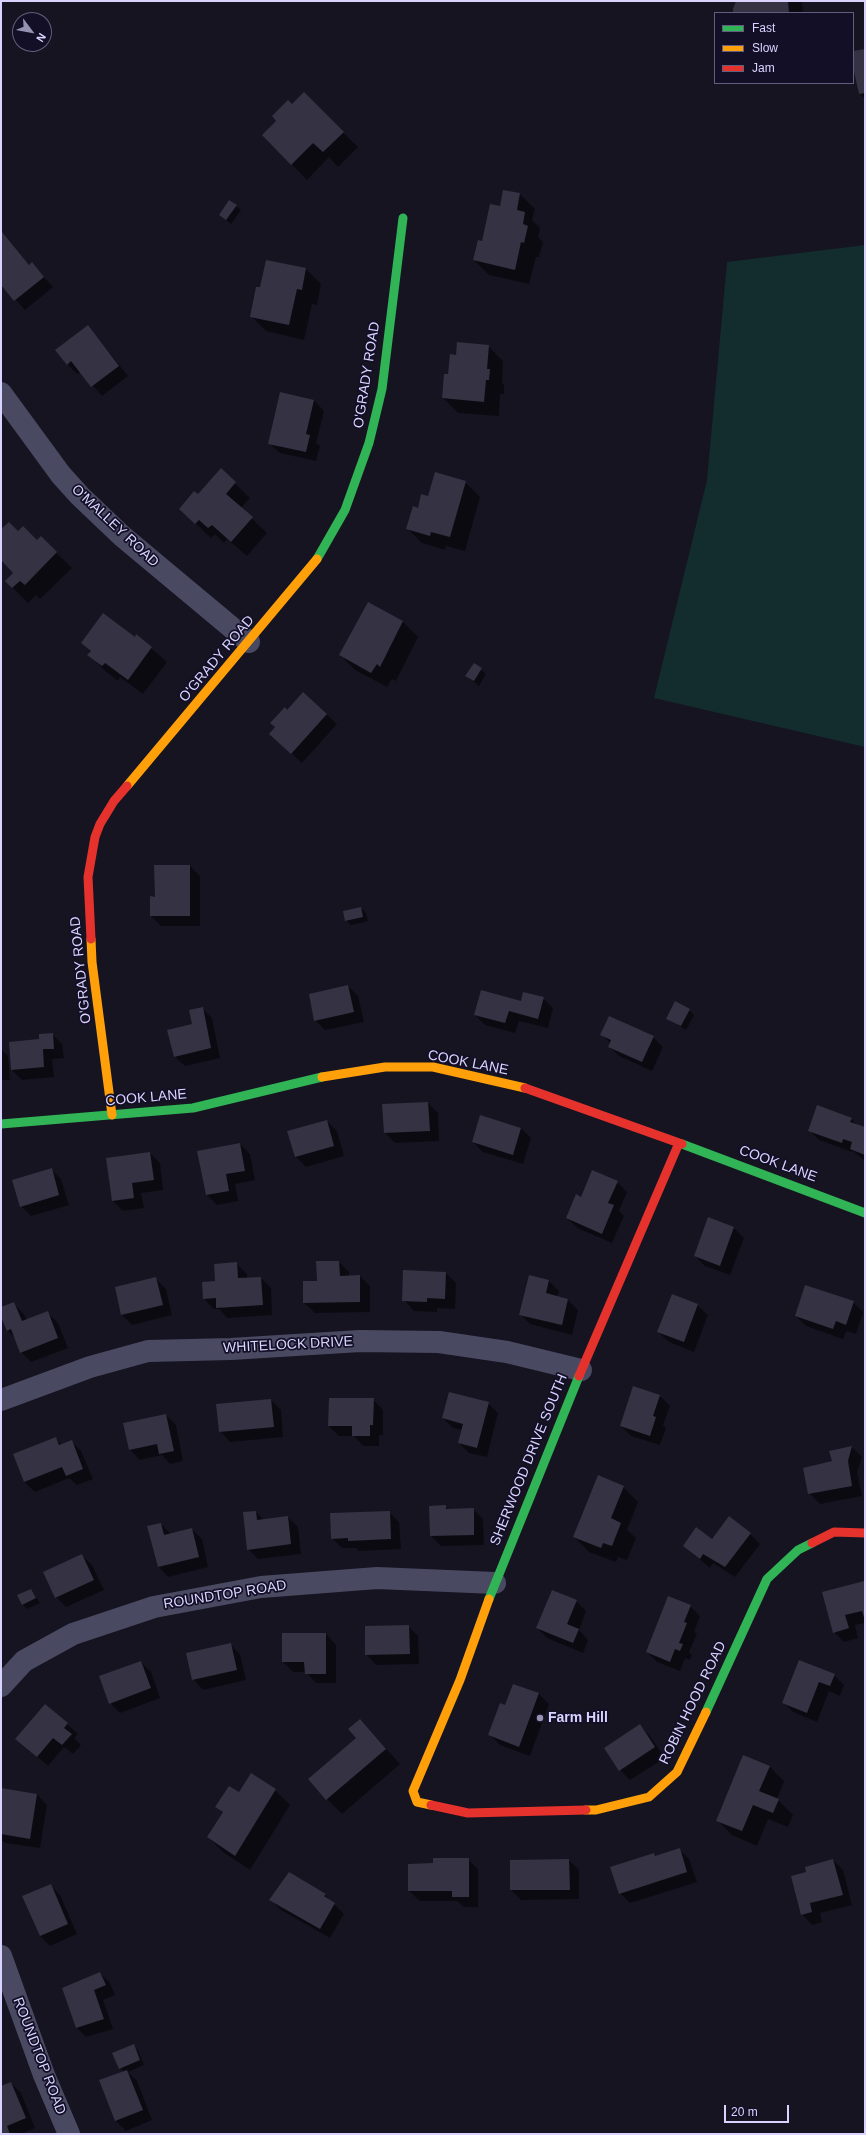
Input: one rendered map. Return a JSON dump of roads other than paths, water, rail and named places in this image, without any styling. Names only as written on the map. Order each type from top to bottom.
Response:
[{"type":"street","name":"O'GRADY ROAD","points":[[112,1115],[92,962],[88,877],[91,850],[100,824],[114,801],[249,642],[321,554],[345,510],[360,474],[376,418],[382,389],[402,218]]},
{"type":"street","name":"O'MALLEY ROAD","points":[[1,393],[61,475],[100,516],[249,642]]},
{"type":"street","name":"COOK LANE","points":[[1,1124],[193,1108],[288,1084],[357,1071],[385,1067],[433,1067],[529,1089],[679,1143],[865,1213]]},
{"type":"street","name":"SHERWOOD DRIVE SOUTH","points":[[413,1791],[460,1680],[495,1583],[580,1370],[679,1143]]},
{"type":"street","name":"WHITELOCK DRIVE","points":[[1,1400],[90,1366],[148,1351],[231,1349],[360,1341],[439,1342],[507,1352],[580,1370]]},
{"type":"street","name":"ROBIN HOOD ROAD","points":[[413,1791],[417,1802],[468,1813],[596,1810],[649,1797],[677,1772],[701,1724],[767,1579],[798,1550],[834,1532],[865,1532]]},
{"type":"street","name":"ROUNDTOP ROAD","points":[[1,1686],[24,1661],[73,1634],[154,1607],[261,1587],[378,1578],[495,1583]]},
{"type":"street","name":"ROUNDTOP ROAD","points":[[1,1956],[44,2075],[69,2134]]},
{"type":"place","name":"Farm Hill","points":[[540,1718]]}]
